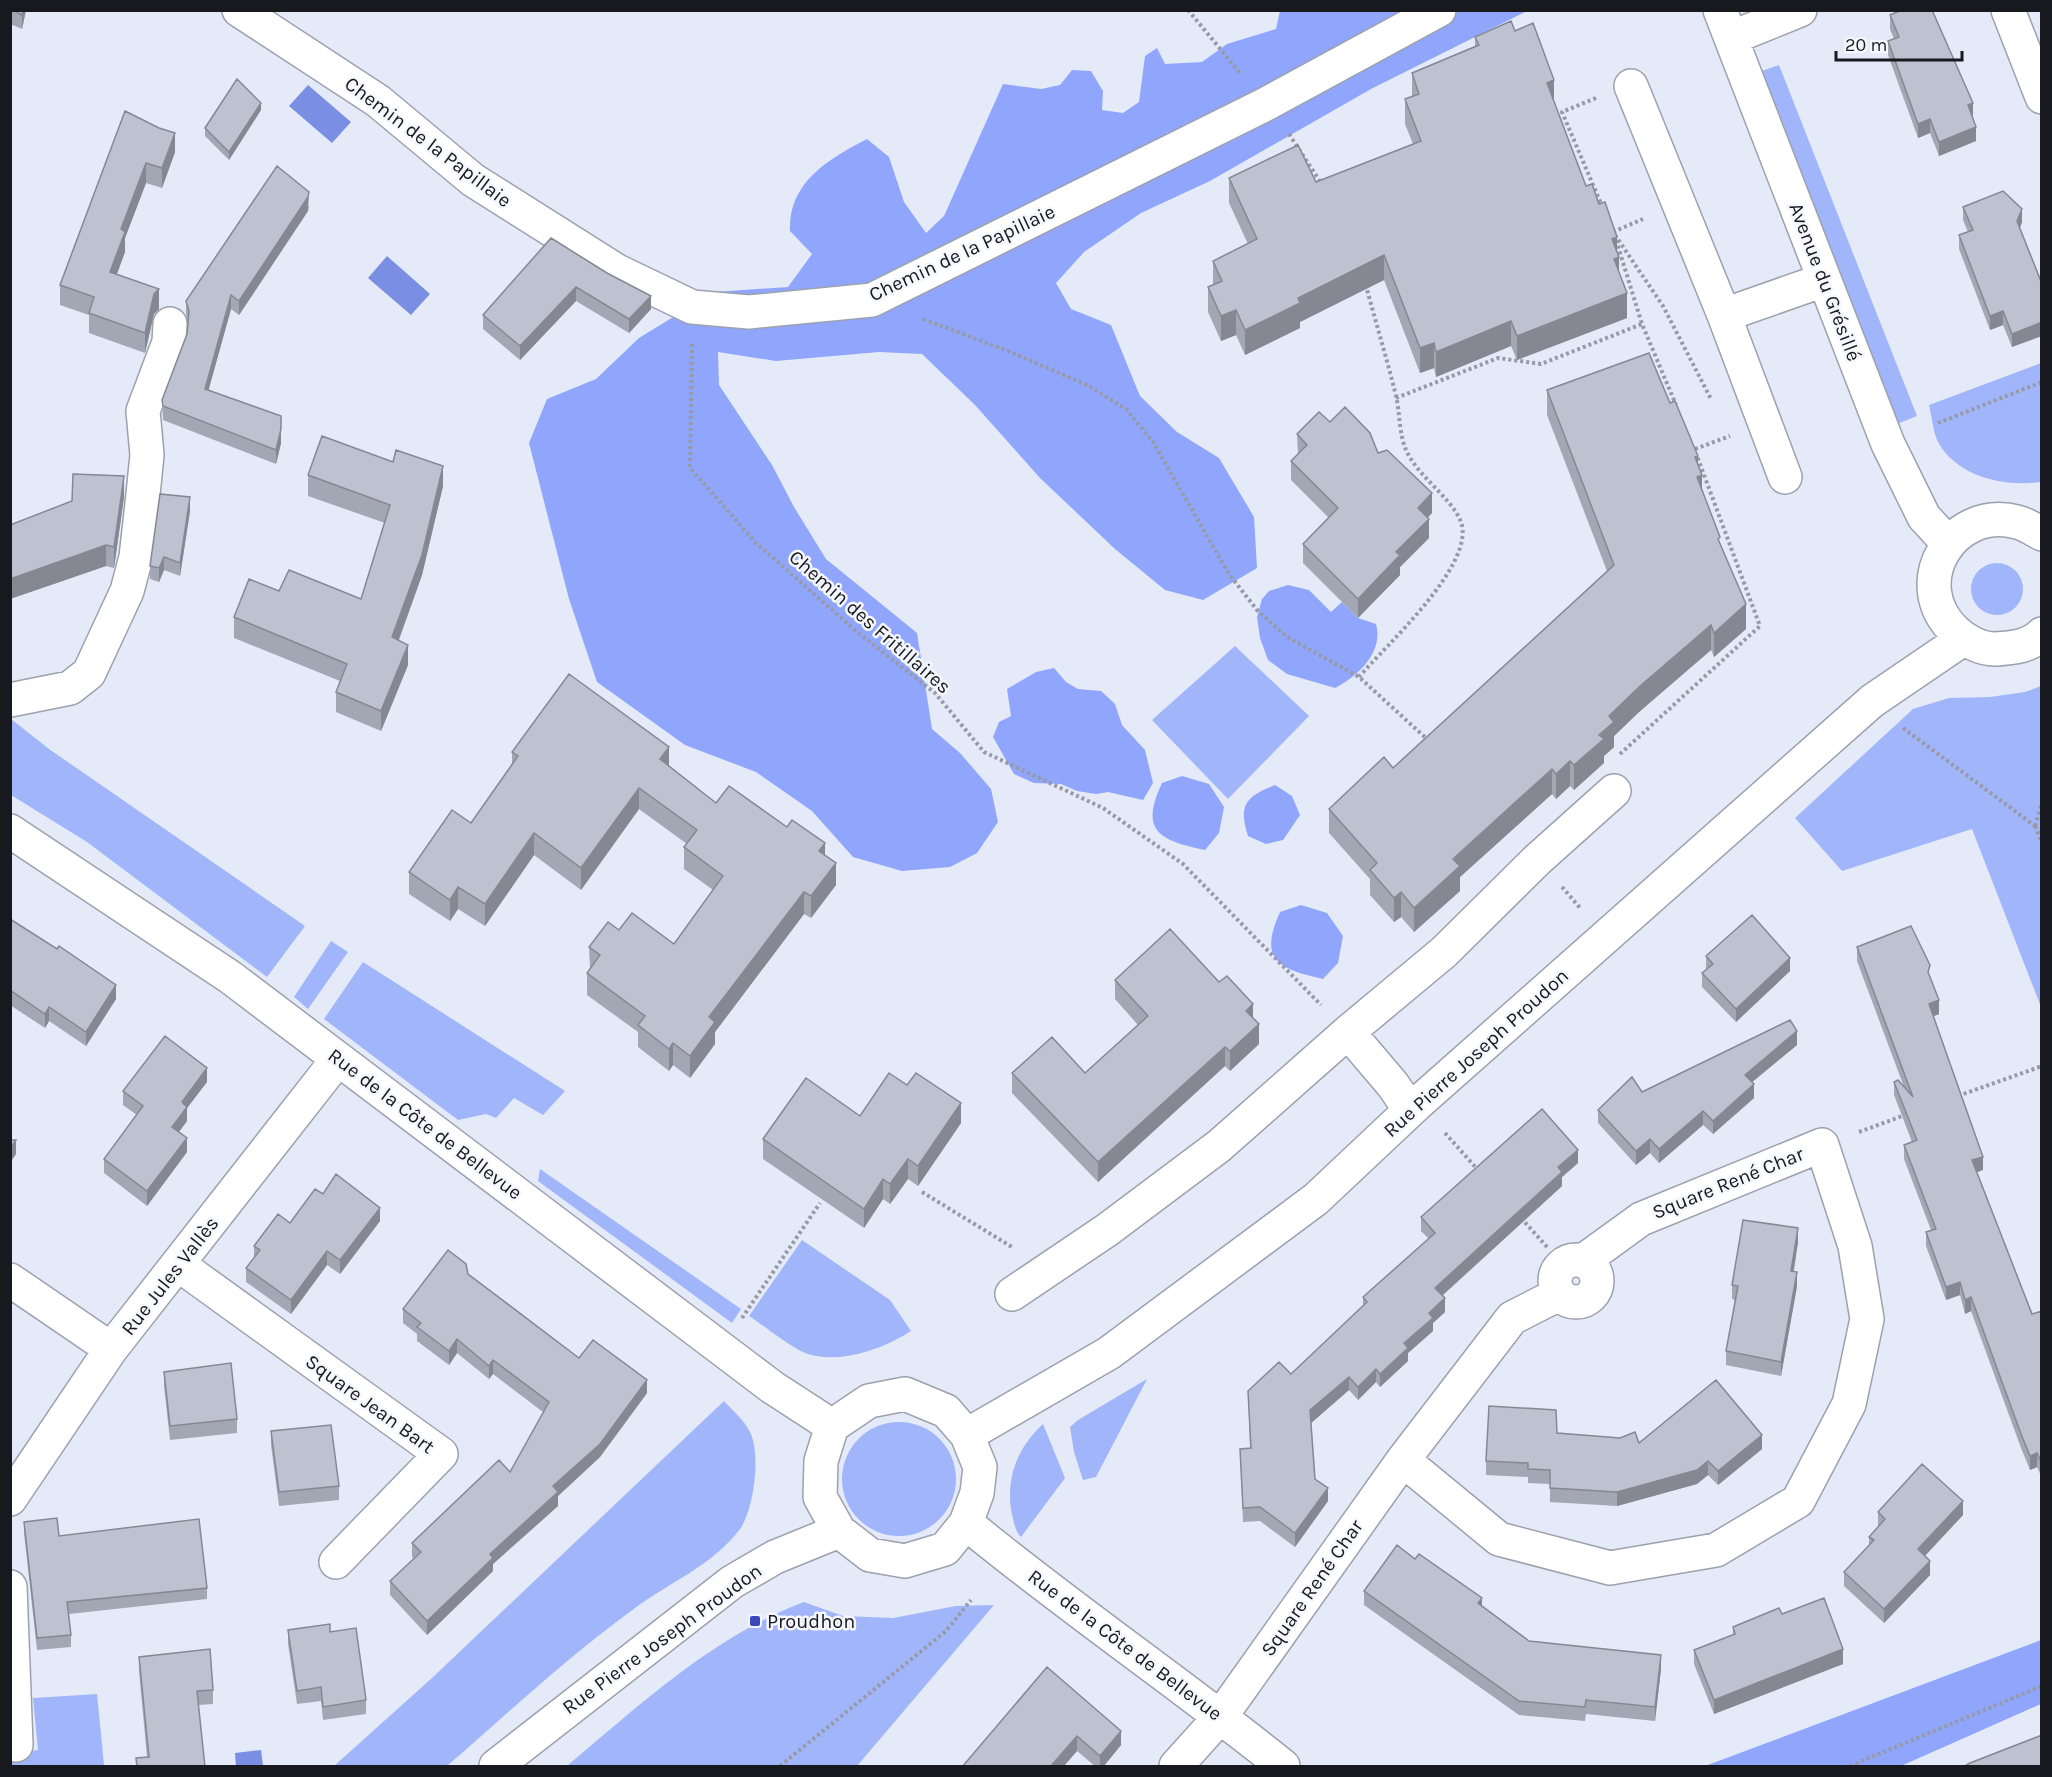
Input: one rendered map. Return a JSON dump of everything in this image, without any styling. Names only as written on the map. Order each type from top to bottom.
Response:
[{"type":"street","name":"Chemin de la Papillaie","points":[[239,10],[378,101],[473,180],[617,271],[692,307],[749,312],[872,300],[1266,104],[1439,10]]},
{"type":"street","points":[[1726,24],[1800,10]]},
{"type":"street","points":[[2008,10],[2042,97]]},
{"type":"street","name":"Avenue du Grésillé","points":[[1726,24],[1888,444],[1924,517],[1948,543]]},
{"type":"street","points":[[1631,86],[1724,315],[1785,477]]},
{"type":"street","points":[[1724,315],[1824,280]]},
{"type":"street","points":[[10,700],[70,688],[89,672],[127,591],[136,557],[147,455],[143,411],[169,342],[170,324]]},
{"type":"street","points":[[2042,534],[2019,522],[1996,519],[1979,522],[1958,533],[1948,543],[1937,563],[1934,586],[1935,599],[1944,621],[1963,639],[1988,649],[2015,648],[2042,634]]},
{"type":"street","name":"Rue Pierre Joseph Proudon","points":[[967,1435],[1109,1353],[1316,1199],[1410,1110],[1872,701],[1963,639]]},
{"type":"street","points":[[1012,1294],[1107,1230],[1219,1146],[1348,1032],[1444,952],[1537,860],[1614,791]]},
{"type":"street","name":"Rue de la Côte de Bellevue","points":[[10,831],[230,977],[772,1387],[832,1426]]},
{"type":"street","points":[[1348,1032],[1393,1085],[1410,1110]]},
{"type":"street","name":"Rue Jules Vallès","points":[[10,1499],[111,1349],[338,1059]]},
{"type":"street","name":"Square René Char","points":[[1176,1767],[1221,1716],[1403,1460],[1512,1318],[1641,1219],[1822,1145],[1856,1246],[1867,1319],[1849,1404],[1798,1501],[1716,1550],[1610,1568],[1499,1539],[1403,1460]]},
{"type":"street","name":"Square Jean Bart","points":[[179,1265],[441,1454],[336,1562]]},
{"type":"street","points":[[10,1280],[111,1349]]},
{"type":"street","points":[[905,1394],[946,1411],[967,1435],[980,1467],[977,1493],[966,1523],[945,1549],[905,1561],[870,1555],[839,1531],[820,1497],[821,1461],[832,1426],[869,1401],[905,1394]]},
{"type":"street","name":"Rue de la Côte de Bellevue","points":[[966,1523],[1018,1567],[1221,1716],[1283,1767]]},
{"type":"street","name":"Rue Pierre Joseph Proudon","points":[[496,1767],[732,1582],[775,1557],[839,1531]]},
{"type":"street","points":[[10,1587],[16,1745]]},
{"type":"path","points":[[1188,10],[1266,104],[1301,150],[1324,188]]},
{"type":"path","points":[[1599,97],[1562,112],[1604,210]]},
{"type":"path","points":[[1613,232],[1654,215]]},
{"type":"path","points":[[1608,221],[1642,324],[1677,408]]},
{"type":"path","points":[[1613,232],[1663,306]]},
{"type":"path","points":[[1359,677],[1434,593],[1457,556],[1464,535],[1461,520],[1414,467],[1405,447],[1396,398],[1364,282]]},
{"type":"path","points":[[872,300],[1008,351],[1087,385],[1126,409],[1153,442],[1229,574],[1257,610],[1287,637],[1359,677],[1436,747]]},
{"type":"path","name":"Chemin des Fritillaires","points":[[692,307],[690,468],[756,543],[856,632],[935,693],[984,752],[1102,808],[1183,864],[1325,1009]]},
{"type":"path","points":[[1396,398],[1498,358],[1541,364],[1642,324]]},
{"type":"path","points":[[1938,423],[2042,382]]},
{"type":"path","points":[[1695,449],[1730,436]]},
{"type":"path","points":[[1620,755],[1760,626],[1690,439]]},
{"type":"path","points":[[1896,723],[2035,826],[2042,843]]},
{"type":"path","points":[[2035,826],[2042,803]]},
{"type":"path","points":[[1954,1097],[2042,1066]]},
{"type":"path","points":[[1856,1133],[1911,1113]]},
{"type":"path","points":[[1445,1133],[1483,1175]]},
{"type":"path","points":[[922,1192],[1016,1250]]},
{"type":"path","points":[[748,1326],[740,1321],[820,1203]]},
{"type":"path","points":[[1515,1211],[1568,1273]]},
{"type":"path","points":[[780,1767],[946,1631],[972,1600]]},
{"type":"path","points":[[1850,1767],[2042,1686]]},
{"type":"shaded area","points":[[1280,11],[1527,11],[1371,89],[1210,181],[1141,213],[1084,252],[1056,283],[1071,309],[1111,325],[1140,396],[1177,432],[1219,458],[1254,517],[1257,568],[1203,600],[1165,590],[1115,549],[1040,478],[975,405],[922,354],[879,352],[776,361],[718,352],[719,385],[772,465],[794,507],[826,559],[917,633],[932,729],[960,753],[991,789],[998,822],[977,853],[950,867],[902,871],[853,857],[812,811],[756,772],[685,745],[597,682],[569,599],[529,443],[547,399],[596,379],[639,338],[714,292],[788,287],[812,254],[790,231],[791,214],[796,199],[813,174],[838,155],[867,139],[889,157],[904,202],[926,233],[944,216],[1003,84],[1041,89],[1060,85],[1072,70],[1091,71],[1103,91],[1102,110],[1123,113],[1139,102],[1145,56],[1157,48],[1165,64],[1202,62],[1227,44],[1276,29]]},
{"type":"shaded area","points":[[1779,65],[1917,416],[1897,424],[1759,72]]},
{"type":"shaded area","points":[[308,85],[351,122],[332,143],[289,106]]},
{"type":"shaded area","points":[[387,256],[430,294],[411,315],[368,278]]},
{"type":"shaded area","points":[[2041,363],[2041,482],[2012,483],[1983,477],[1957,464],[1946,454],[1936,438],[1929,405]]},
{"type":"shaded area","points":[[1992,563],[2002,563],[2016,570],[2023,589],[2016,608],[2002,615],[1992,615],[1982,611],[1975,604],[1971,594],[1971,584],[1975,574],[1982,567]]},
{"type":"shaded area","points":[[1288,585],[1309,590],[1331,612],[1342,602],[1358,618],[1376,624],[1376,644],[1373,653],[1360,670],[1335,688],[1287,674],[1268,660],[1260,638],[1257,617],[1262,599],[1269,591]]},
{"type":"shaded area","points":[[1235,646],[1309,716],[1228,799],[1152,720]]},
{"type":"shaded area","points":[[1054,668],[1066,682],[1078,689],[1101,691],[1115,704],[1122,725],[1145,750],[1153,783],[1143,800],[1108,792],[1096,794],[1077,791],[1061,784],[1034,783],[1014,774],[993,737],[999,722],[1011,716],[1007,689],[1036,672]]},
{"type":"shaded area","points":[[2042,686],[2041,1007],[1972,829],[1842,871],[1795,818],[1913,709],[1949,698],[1990,697],[2025,692]]},
{"type":"shaded area","points":[[11,719],[49,749],[305,926],[267,977],[87,842],[11,795]]},
{"type":"shaded area","points":[[1182,776],[1209,784],[1224,807],[1219,833],[1205,850],[1166,837],[1158,831],[1154,823],[1155,800],[1162,783]]},
{"type":"shaded area","points":[[1275,785],[1292,796],[1300,815],[1283,840],[1266,844],[1248,836],[1245,809],[1247,803],[1257,793]]},
{"type":"shaded area","points":[[1301,905],[1327,913],[1343,936],[1338,963],[1323,979],[1284,966],[1272,952],[1271,942],[1280,912]]},
{"type":"shaded area","points":[[331,941],[348,952],[308,1009],[294,997]]},
{"type":"shaded area","points":[[363,962],[565,1091],[543,1115],[514,1098],[496,1118],[486,1114],[458,1120],[324,1019]]},
{"type":"shaded area","points":[[540,1169],[741,1309],[732,1323],[538,1181]]},
{"type":"shaded area","points":[[802,1240],[890,1300],[911,1331],[888,1344],[862,1353],[821,1357],[795,1348],[749,1316]]},
{"type":"shaded area","points":[[1147,1379],[1096,1477],[1083,1480],[1074,1452],[1070,1427]]},
{"type":"shaded area","points":[[724,1401],[748,1428],[755,1454],[754,1482],[749,1509],[740,1529],[729,1542],[704,1563],[635,1608],[586,1645],[447,1766],[334,1766],[432,1678]]},
{"type":"shaded area","points":[[899,1422],[921,1427],[939,1439],[951,1457],[956,1479],[951,1501],[939,1519],[921,1531],[899,1536],[877,1531],[859,1519],[847,1501],[842,1479],[847,1457],[859,1439],[877,1427]]},
{"type":"shaded area","points":[[1043,1424],[1065,1478],[1021,1537],[1016,1529],[1010,1502],[1012,1477],[1026,1443]]},
{"type":"shaded area","points":[[804,1602],[843,1616],[893,1618],[956,1606],[994,1605],[857,1766],[567,1766],[650,1696],[708,1653],[770,1617]]},
{"type":"shaded area","points":[[2041,1640],[2041,1704],[1901,1766],[1705,1766]]},
{"type":"shaded area","points":[[97,1694],[104,1765],[11,1766],[11,1753],[38,1750],[33,1698]]},
{"type":"shaded area","points":[[261,1750],[263,1766],[236,1766],[235,1753]]},
{"type":"building","points":[[13,10],[23,10],[22,15]]},
{"type":"building","points":[[1902,10],[1932,10],[1973,103],[1968,105],[1976,127],[1939,142],[1930,119],[1918,124],[1888,41],[1899,37],[1890,15]]},
{"type":"building","points":[[1511,21],[1515,31],[1533,23],[1554,80],[1547,83],[1586,186],[1592,184],[1599,204],[1605,202],[1617,237],[1612,239],[1619,257],[1614,259],[1627,293],[1517,336],[1511,321],[1436,352],[1434,343],[1420,348],[1384,255],[1298,298],[1300,303],[1245,330],[1236,310],[1221,316],[1208,287],[1222,281],[1213,261],[1257,239],[1229,178],[1298,145],[1316,182],[1421,141],[1405,99],[1419,94],[1412,73],[1479,45],[1475,37]]},
{"type":"building","points":[[237,79],[261,103],[229,152],[205,128]]},
{"type":"building","points":[[125,111],[159,128],[175,133],[162,168],[146,163],[121,229],[125,232],[110,272],[159,289],[154,294],[145,333],[89,313],[94,297],[60,285]]},
{"type":"building","points":[[277,166],[309,192],[308,197],[239,301],[231,295],[205,389],[281,416],[281,429],[276,450],[163,406],[162,400],[187,334],[189,311],[186,301]]},
{"type":"building","points":[[2003,191],[2022,209],[2017,221],[2042,284],[2042,322],[2012,334],[2003,311],[1990,316],[1959,235],[1973,230],[1963,207]]},
{"type":"building","points":[[551,238],[607,273],[651,296],[629,319],[576,287],[520,346],[483,315]]},
{"type":"building","points":[[1649,353],[1670,403],[1675,401],[1698,456],[1695,457],[1702,475],[1697,477],[1720,537],[1718,539],[1746,604],[1714,633],[1711,625],[1639,687],[1609,716],[1614,722],[1599,735],[1604,739],[1574,765],[1570,761],[1556,774],[1552,769],[1453,859],[1460,866],[1414,908],[1401,892],[1394,898],[1370,870],[1377,863],[1329,809],[1384,757],[1393,768],[1614,565],[1547,390]]},
{"type":"building","points":[[1345,407],[1370,433],[1378,453],[1387,450],[1432,493],[1418,508],[1429,519],[1396,552],[1400,555],[1358,599],[1303,544],[1338,508],[1291,461],[1307,445],[1297,434],[1319,412],[1330,422]]},
{"type":"building","points":[[322,436],[393,462],[396,450],[443,466],[422,555],[392,637],[408,645],[381,711],[336,692],[347,664],[234,617],[249,579],[279,591],[289,570],[361,599],[390,505],[308,475]]},
{"type":"building","points":[[73,474],[124,476],[114,547],[106,545],[10,579],[10,525],[72,501]]},
{"type":"building","points":[[160,494],[190,497],[180,563],[164,557],[159,568],[150,566]]},
{"type":"building","points":[[569,674],[669,747],[660,759],[716,803],[729,786],[787,827],[792,820],[825,843],[819,851],[836,863],[811,896],[804,892],[709,1017],[715,1022],[690,1056],[673,1043],[669,1049],[638,1025],[645,1016],[587,973],[600,955],[589,947],[608,922],[619,930],[632,913],[674,944],[723,876],[684,847],[697,830],[639,788],[581,868],[534,833],[485,904],[458,887],[450,900],[409,872],[452,810],[471,823],[518,756],[512,752]]},
{"type":"building","points":[[1752,915],[1790,958],[1736,1009],[1702,973],[1713,964],[1706,956]]},
{"type":"building","points":[[10,919],[57,949],[59,946],[116,985],[86,1032],[49,1007],[45,1014],[10,990]]},
{"type":"building","points":[[1911,926],[1930,965],[1928,972],[1939,1000],[1929,1004],[1983,1157],[1972,1160],[2032,1314],[2042,1311],[2042,1464],[2037,1453],[2030,1456],[1971,1297],[1965,1300],[1960,1282],[1946,1287],[1926,1232],[1936,1229],[1904,1145],[1917,1140],[1894,1082],[1898,1080],[1913,1097],[1857,947]]},
{"type":"building","points":[[1170,929],[1219,982],[1227,976],[1253,1004],[1246,1011],[1259,1024],[1230,1051],[1225,1047],[1098,1162],[1012,1073],[1052,1037],[1085,1073],[1148,1016],[1115,980]]},
{"type":"building","points":[[1790,1020],[1797,1031],[1745,1075],[1754,1084],[1713,1121],[1703,1111],[1659,1149],[1650,1139],[1636,1151],[1598,1110],[1632,1077],[1642,1092]]},
{"type":"building","points":[[165,1036],[207,1068],[182,1102],[187,1107],[172,1127],[187,1138],[147,1191],[104,1159],[143,1106],[123,1091]]},
{"type":"building","points":[[889,1073],[907,1085],[916,1073],[961,1103],[918,1166],[908,1159],[890,1184],[883,1179],[864,1209],[763,1139],[806,1078],[860,1116]]},
{"type":"building","points":[[1542,1109],[1578,1150],[1558,1167],[1562,1172],[1435,1288],[1445,1298],[1429,1313],[1433,1318],[1404,1343],[1408,1348],[1380,1374],[1376,1369],[1358,1387],[1349,1377],[1310,1410],[1315,1479],[1328,1488],[1295,1533],[1260,1507],[1243,1508],[1240,1449],[1251,1448],[1248,1391],[1279,1362],[1291,1374],[1367,1302],[1363,1297],[1435,1233],[1421,1217]]},
{"type":"building","points":[[10,1140],[16,1140],[10,1149]]},
{"type":"building","points":[[336,1174],[380,1208],[340,1260],[327,1251],[291,1300],[246,1268],[260,1250],[254,1246],[278,1214],[290,1223],[315,1189],[323,1194]]},
{"type":"building","points":[[1743,1220],[1798,1228],[1791,1271],[1797,1272],[1781,1362],[1726,1351],[1738,1286],[1732,1285]]},
{"type":"building","points":[[448,1250],[466,1264],[468,1274],[579,1358],[593,1340],[647,1380],[600,1444],[553,1486],[558,1492],[490,1554],[493,1558],[427,1621],[390,1581],[421,1552],[412,1543],[499,1460],[510,1472],[549,1402],[493,1360],[489,1366],[457,1339],[449,1351],[417,1327],[421,1323],[403,1309]]},
{"type":"building","points":[[231,1363],[237,1419],[170,1426],[164,1372]]},
{"type":"building","points":[[1716,1380],[1762,1435],[1718,1471],[1708,1461],[1697,1470],[1617,1492],[1550,1488],[1550,1470],[1528,1469],[1528,1463],[1486,1461],[1489,1406],[1556,1410],[1557,1433],[1620,1438],[1635,1432],[1639,1443]]},
{"type":"building","points":[[331,1425],[339,1486],[279,1492],[271,1431]]},
{"type":"building","points":[[1922,1464],[1963,1501],[1918,1549],[1930,1561],[1884,1609],[1844,1572],[1874,1540],[1869,1537],[1885,1519],[1878,1512]]},
{"type":"building","points":[[57,1518],[59,1536],[199,1519],[207,1588],[67,1602],[71,1635],[37,1638],[24,1522]]},
{"type":"building","points":[[1397,1545],[1415,1559],[1419,1554],[1482,1598],[1478,1603],[1529,1641],[1661,1655],[1655,1707],[1586,1700],[1585,1707],[1519,1701],[1364,1591]]},
{"type":"building","points":[[1824,1598],[1843,1649],[1714,1700],[1694,1650],[1735,1634],[1733,1627],[1779,1608],[1782,1614]]},
{"type":"building","points":[[330,1624],[330,1632],[356,1628],[366,1700],[323,1707],[321,1687],[297,1691],[288,1630]]},
{"type":"building","points":[[210,1649],[213,1690],[197,1691],[205,1767],[137,1767],[136,1758],[149,1757],[139,1657]]},
{"type":"building","points":[[1047,1667],[1121,1731],[1100,1756],[1077,1736],[1050,1767],[962,1767]]},
{"type":"building","points":[[2042,1735],[2042,1767],[1963,1767],[1970,1763]]},
{"type":"place","name":"Proudhon","points":[[755,1621]]}]
